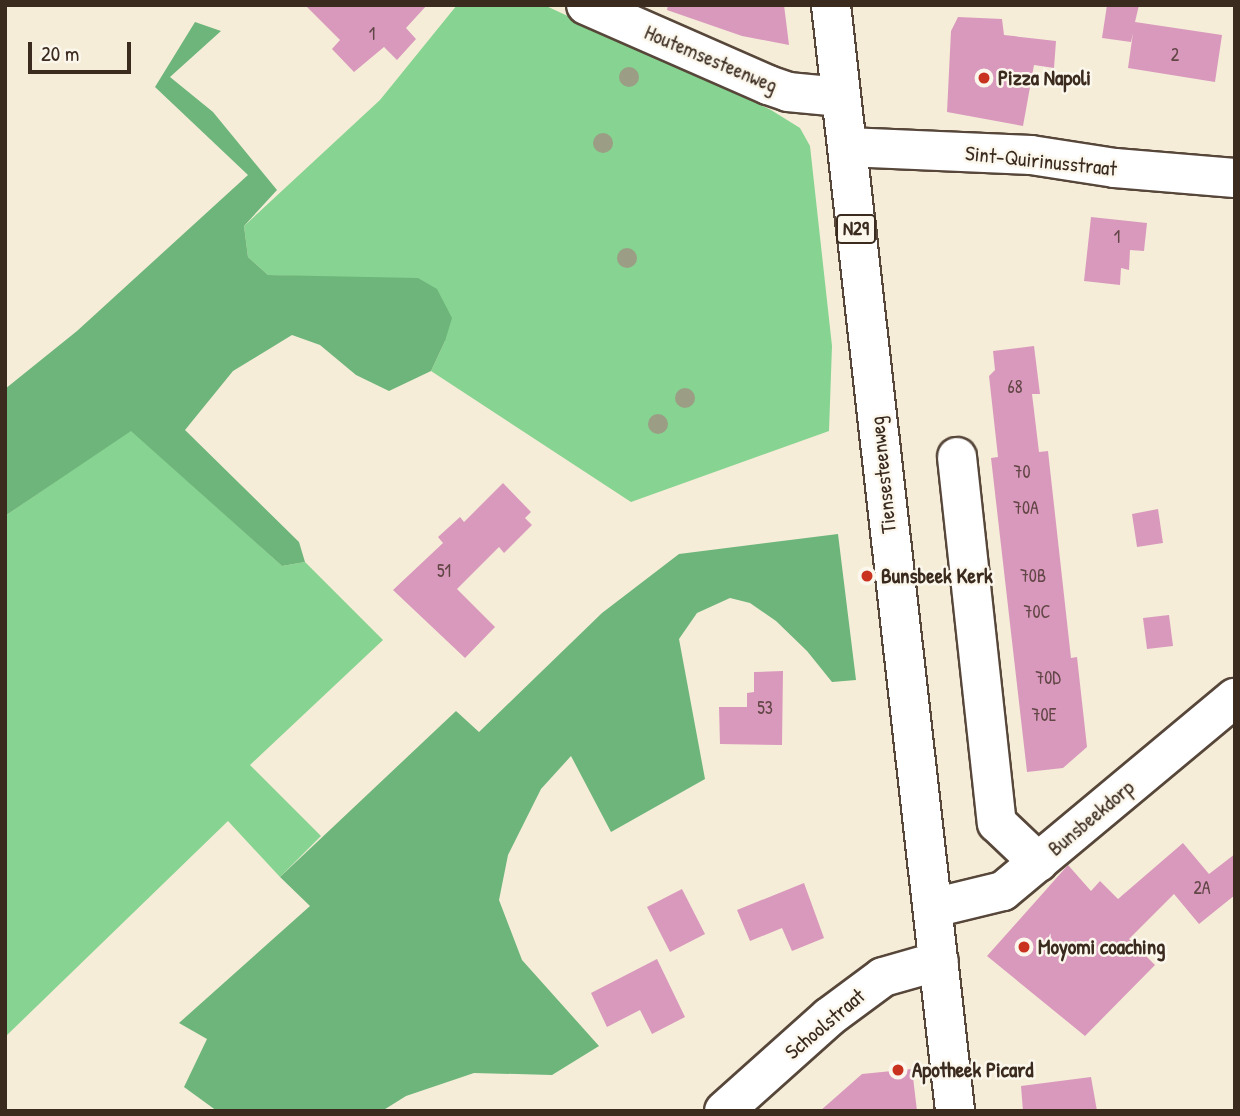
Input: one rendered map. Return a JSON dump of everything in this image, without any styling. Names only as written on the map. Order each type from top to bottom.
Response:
[{"type":"street","name":"Houtemsesteenweg","points":[[586,5],[778,88],[841,97]]},
{"type":"street","name":"Tiensesteenweg","points":[[831,5],[956,1111]]},
{"type":"street","name":"Sint-Quirinusstraat","points":[[847,147],[1031,155],[1115,168],[1235,178]]},
{"type":"street","points":[[957,457],[998,823],[1038,862]]},
{"type":"street","name":"Bunsbeekdorp","points":[[933,908],[1003,891],[1235,698]]},
{"type":"street","name":"Schoolstraat","points":[[724,1111],[829,1017],[883,977],[939,961]]},
{"type":"green space","points":[[457,5],[544,5],[771,110],[800,128],[810,146],[832,346],[829,431],[631,502],[431,371],[445,341],[341,278],[268,275],[248,257],[244,226],[380,100]]},
{"type":"green space","points":[[195,22],[221,31],[170,77],[213,112],[277,190],[244,226],[248,257],[268,275],[418,278],[437,289],[452,318],[431,371],[389,391],[356,375],[320,345],[292,335],[233,371],[185,430],[299,542],[305,562],[282,566],[131,431],[5,516],[5,389],[77,331],[248,175],[155,87]]},
{"type":"green space","points":[[131,430],[282,566],[305,562],[383,640],[250,765],[321,836],[280,877],[228,821],[5,1037],[5,516]]},
{"type":"green space","points":[[838,534],[856,680],[832,682],[807,651],[776,621],[750,603],[730,598],[697,613],[679,639],[705,779],[611,832],[571,756],[541,789],[508,855],[499,900],[522,960],[599,1046],[552,1075],[474,1073],[406,1096],[382,1111],[217,1111],[184,1087],[207,1039],[179,1023],[310,906],[280,877],[456,711],[479,732],[602,613],[679,554]]},
{"type":"building","points":[[305,5],[427,5],[406,28],[416,39],[397,60],[384,47],[354,72],[332,49],[340,40]]},
{"type":"building","points":[[668,5],[784,5],[789,45],[742,36],[667,10]]},
{"type":"building","points":[[1107,5],[1139,5],[1135,22],[1222,35],[1215,82],[1128,68],[1133,33],[1131,42],[1102,38]]},
{"type":"building","name":"Pizza Napoli","points":[[958,17],[1002,19],[1004,35],[1056,41],[1054,68],[1034,65],[1023,126],[947,112],[951,31]]},
{"type":"building","points":[[1091,217],[1147,223],[1144,251],[1130,250],[1129,270],[1121,268],[1120,285],[1084,281]]},
{"type":"building","points":[[1034,346],[1040,394],[1032,394],[1039,452],[1048,451],[1071,658],[1077,657],[1087,747],[1063,768],[1027,772],[991,458],[998,457],[989,376],[995,370],[993,351]]},
{"type":"building","points":[[503,483],[531,512],[525,518],[532,525],[504,553],[499,547],[457,589],[495,627],[465,658],[393,590],[443,543],[438,537],[460,517],[464,522]]},
{"type":"building","points":[[1158,509],[1163,543],[1137,547],[1132,514]]},
{"type":"building","points":[[1169,615],[1173,646],[1147,649],[1143,618]]},
{"type":"building","points":[[783,671],[782,745],[720,744],[719,707],[747,707],[747,693],[754,692],[754,672]]},
{"type":"building","points":[[1183,843],[1209,874],[1235,854],[1235,895],[1199,924],[1174,894],[1129,939],[1155,965],[1085,1036],[987,956],[1068,865],[1091,891],[1100,881],[1118,899]]},
{"type":"building","points":[[804,883],[824,938],[792,951],[782,928],[750,941],[737,910]]},
{"type":"building","points":[[682,889],[705,934],[670,952],[647,907]]},
{"type":"building","points":[[657,959],[685,1017],[652,1034],[640,1010],[607,1027],[591,993]]},
{"type":"building","points":[[912,1069],[917,1111],[820,1111],[862,1074]]},
{"type":"building","points":[[1091,1077],[1097,1111],[1023,1111],[1021,1086]]},
{"type":"place","name":"Pizza Napoli","points":[[984,78]]},
{"type":"place","name":"Bunsbeek Kerk","points":[[867,576]]},
{"type":"place","name":"Moyomi coaching","points":[[1024,947]]},
{"type":"place","name":"Apotheek Picard","points":[[898,1070]]}]
